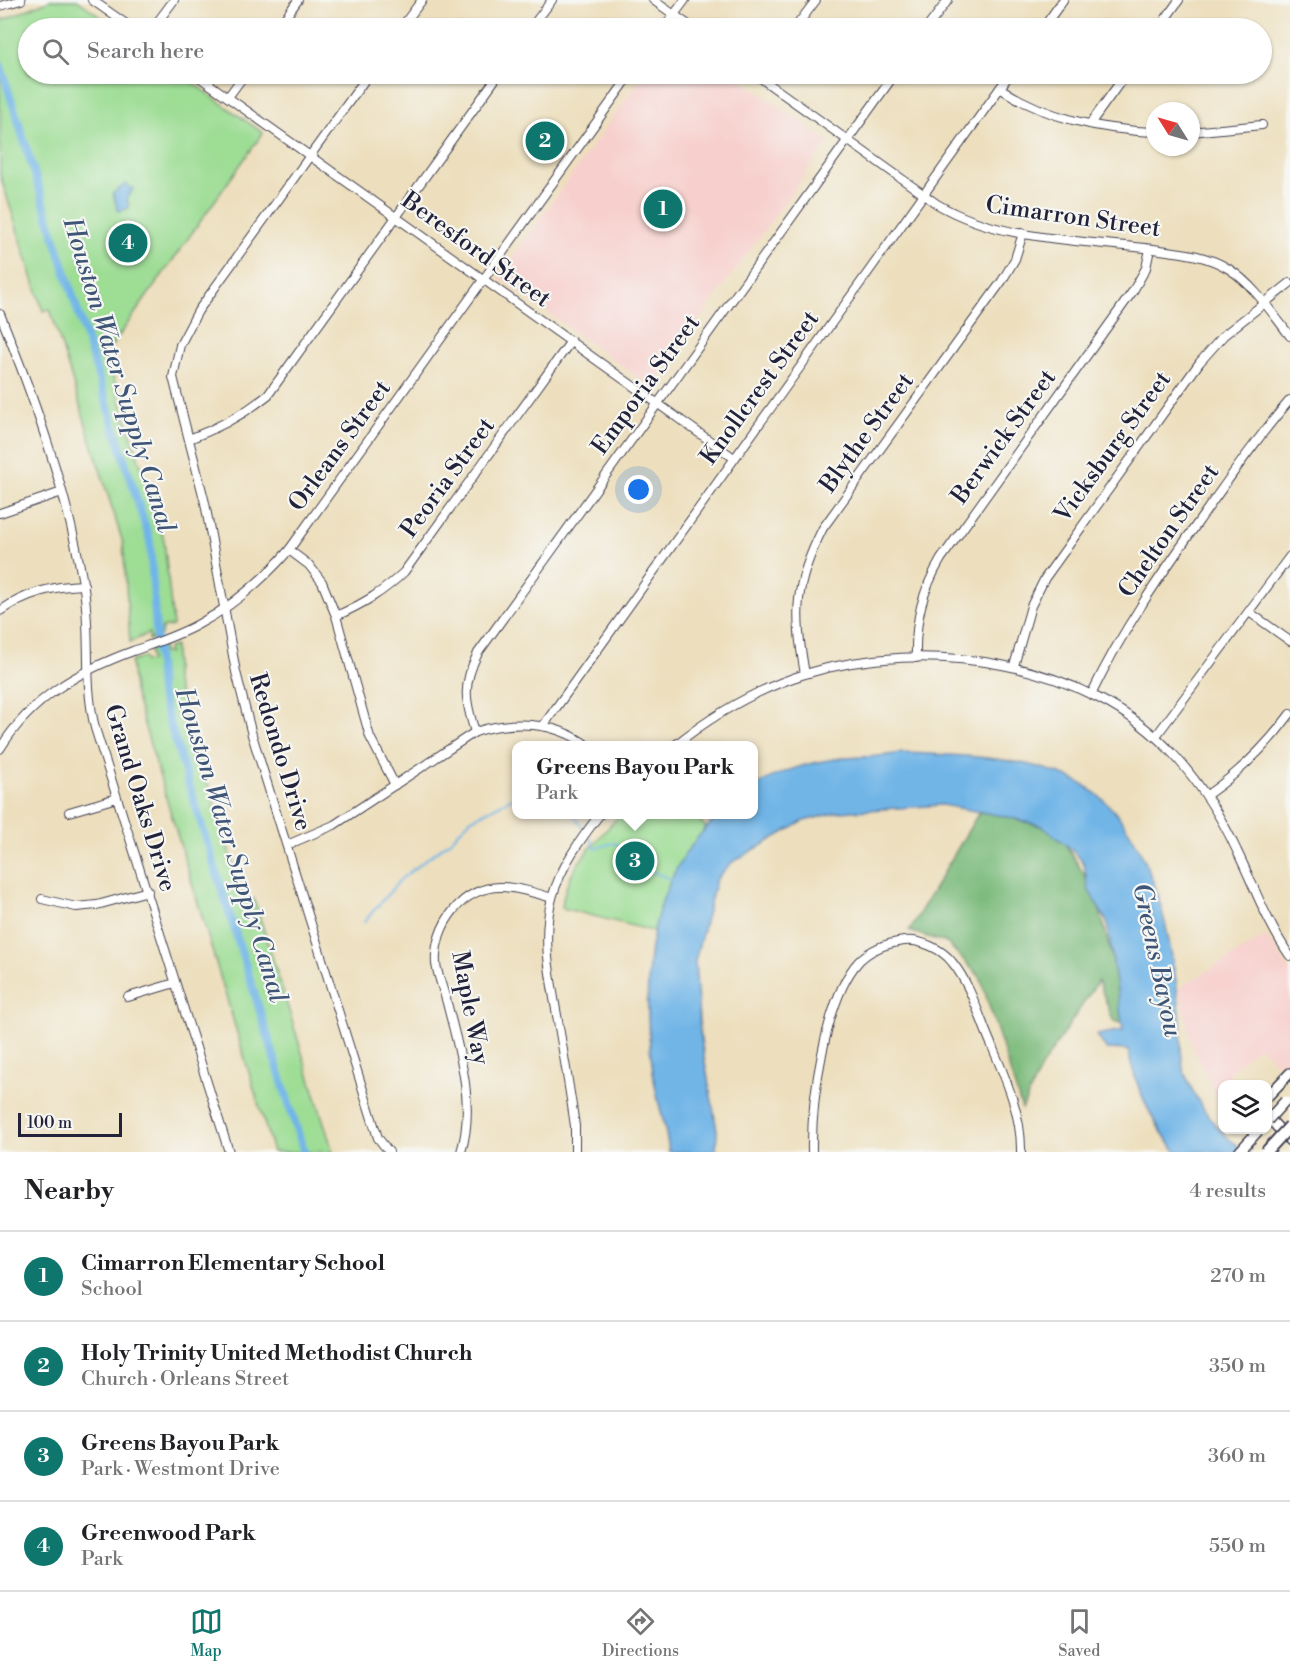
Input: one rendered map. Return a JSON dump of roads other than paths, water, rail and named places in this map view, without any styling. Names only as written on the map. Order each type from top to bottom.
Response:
[{"type":"highway","points":[[1266,1152],[1290,1126]]},
{"type":"main road","points":[[1272,1092],[1290,1073]]},
{"type":"main road","points":[[1272,1115],[1288,1098]]},
{"type":"main road","points":[[1272,1123],[1290,1142]]},
{"type":"main road","points":[[1239,1152],[1255,1134]]},
{"type":"street","points":[[0,6],[21,0]]},
{"type":"street","points":[[92,0],[118,18]]},
{"type":"street","points":[[160,18],[174,0]]},
{"type":"street","points":[[285,18],[298,0]]},
{"type":"street","points":[[408,18],[422,0]]},
{"type":"street","points":[[538,18],[552,0]]},
{"type":"street","points":[[653,0],[678,18]]},
{"type":"street","points":[[672,18],[685,0]]},
{"type":"street","points":[[802,18],[816,0]]},
{"type":"street","points":[[934,18],[948,0]]},
{"type":"street","points":[[1050,18],[1063,0]]},
{"type":"street","points":[[1166,18],[1179,0]]},
{"type":"street","name":"Beresford Street","points":[[209,84],[734,458]]},
{"type":"street","points":[[228,97],[238,84]]},
{"type":"street","name":"Redondo Drive","points":[[362,84],[198,311],[184,333],[173,377],[205,503],[243,702],[378,1138],[389,1152]]},
{"type":"street","points":[[189,439],[246,413],[268,395],[492,84]]},
{"type":"street","name":"Orleans Street","points":[[0,749],[25,716],[41,700],[88,669],[197,626],[224,609],[270,573],[289,550],[625,84]]},
{"type":"street","name":"Cimarron Street","points":[[771,84],[924,195],[965,219],[980,225],[1023,233],[1150,249],[1212,260],[1241,278],[1290,336]]},
{"type":"street","name":"Emporia Street","points":[[475,732],[467,705],[465,688],[478,653],[888,84]]},
{"type":"street","name":"Knollcrest Street","points":[[543,726],[1003,84]]},
{"type":"street","points":[[1090,124],[1119,84]]},
{"type":"street","points":[[1000,88],[1041,111],[1090,124],[1146,131]]},
{"type":"street","points":[[1200,131],[1262,125]]},
{"type":"street","name":"Blythe Street","points":[[805,674],[796,619],[800,583],[807,560],[823,528],[1002,281],[1015,259],[1023,233]]},
{"type":"street","name":"Berwick Street","points":[[915,658],[915,631],[920,603],[937,566],[1133,291],[1146,268],[1150,249]]},
{"type":"street","name":"Vicksburg Street","points":[[1014,666],[1031,606],[1061,554],[1200,362],[1224,335],[1290,283]]},
{"type":"street","name":"Grand Oaks Drive","points":[[1,318],[62,492],[84,585],[91,711],[229,1152]]},
{"type":"street","name":"Peoria Street","points":[[336,616],[366,603],[387,589],[404,572],[571,341]]},
{"type":"street","name":"Chelton Street","points":[[1092,693],[1131,619],[1170,561],[1259,437],[1290,399]]},
{"type":"street","points":[[0,513],[62,492]]},
{"type":"street","points":[[289,550],[309,565],[322,582],[336,616],[370,737],[394,785]]},
{"type":"street","points":[[1156,736],[1290,556]]},
{"type":"street","points":[[0,611],[15,601],[40,590],[58,585],[84,585]]},
{"type":"street","points":[[1249,612],[1290,641]]},
{"type":"street","points":[[681,741],[727,709],[805,674],[839,666],[915,658],[952,658],[1014,666],[1052,677],[1092,693],[1156,736],[1207,795],[1237,851],[1255,893],[1290,956]]},
{"type":"street","points":[[1207,795],[1240,771],[1276,734],[1290,714]]},
{"type":"street","points":[[287,844],[334,825],[475,732],[501,724],[543,726],[558,730],[579,741]]},
{"type":"street","points":[[69,812],[117,798]]},
{"type":"street","points":[[575,1152],[575,1126],[548,960],[547,932],[552,898],[564,865],[596,819]]},
{"type":"street","name":"Maple Way","points":[[461,1152],[466,1114],[466,1083],[436,964],[438,939],[448,915],[460,902],[479,891],[501,887],[552,898]]},
{"type":"street","points":[[42,899],[76,907],[97,905],[148,891]]},
{"type":"street","points":[[812,1152],[815,1091],[825,1042],[849,975],[872,951],[890,943],[908,941],[932,946],[951,959],[964,979],[1016,1108],[1021,1152]]},
{"type":"street","points":[[128,997],[175,983]]},
{"type":"water","points":[[126,184],[133,189],[127,198],[129,208],[118,211],[113,193]]},
{"type":"water","name":"Greens Bayou","points":[[900,753],[1001,760],[1052,771],[1075,780],[1094,792],[1115,813],[1133,838],[1147,866],[1158,897],[1167,929],[1178,992],[1184,1071],[1195,1095],[1218,1128],[1218,1134],[1224,1134],[1247,1152],[1177,1152],[1152,1117],[1140,1092],[1128,1050],[1106,1049],[1097,1035],[1123,1030],[1107,922],[1088,889],[1084,863],[1070,848],[1042,826],[1008,817],[942,805],[839,812],[804,821],[731,863],[716,880],[695,961],[700,1034],[717,1130],[716,1152],[669,1152],[654,1082],[647,1002],[653,933],[662,901],[676,870],[694,841],[715,819],[758,819],[758,785],[797,768],[843,758]]},
{"type":"waterway","name":"Houston Water Supply Canal","points":[[0,64],[150,541],[160,692],[304,1152]]},
{"type":"waterway","points":[[364,922],[401,879],[450,841],[470,820],[512,798]]},
{"type":"waterway","points":[[577,819],[583,828]]},
{"type":"waterway","points":[[590,838],[595,848],[614,843],[623,847],[639,866],[672,880]]},
{"type":"place","name":"Holy Trinity United Methodist Church","points":[[545,141]]},
{"type":"place","name":"Cimarron Elementary School","points":[[663,209]]},
{"type":"place","name":"Greenwood Park","points":[[128,243]]},
{"type":"place","name":"Greens Bayou Park","points":[[635,861]]}]
